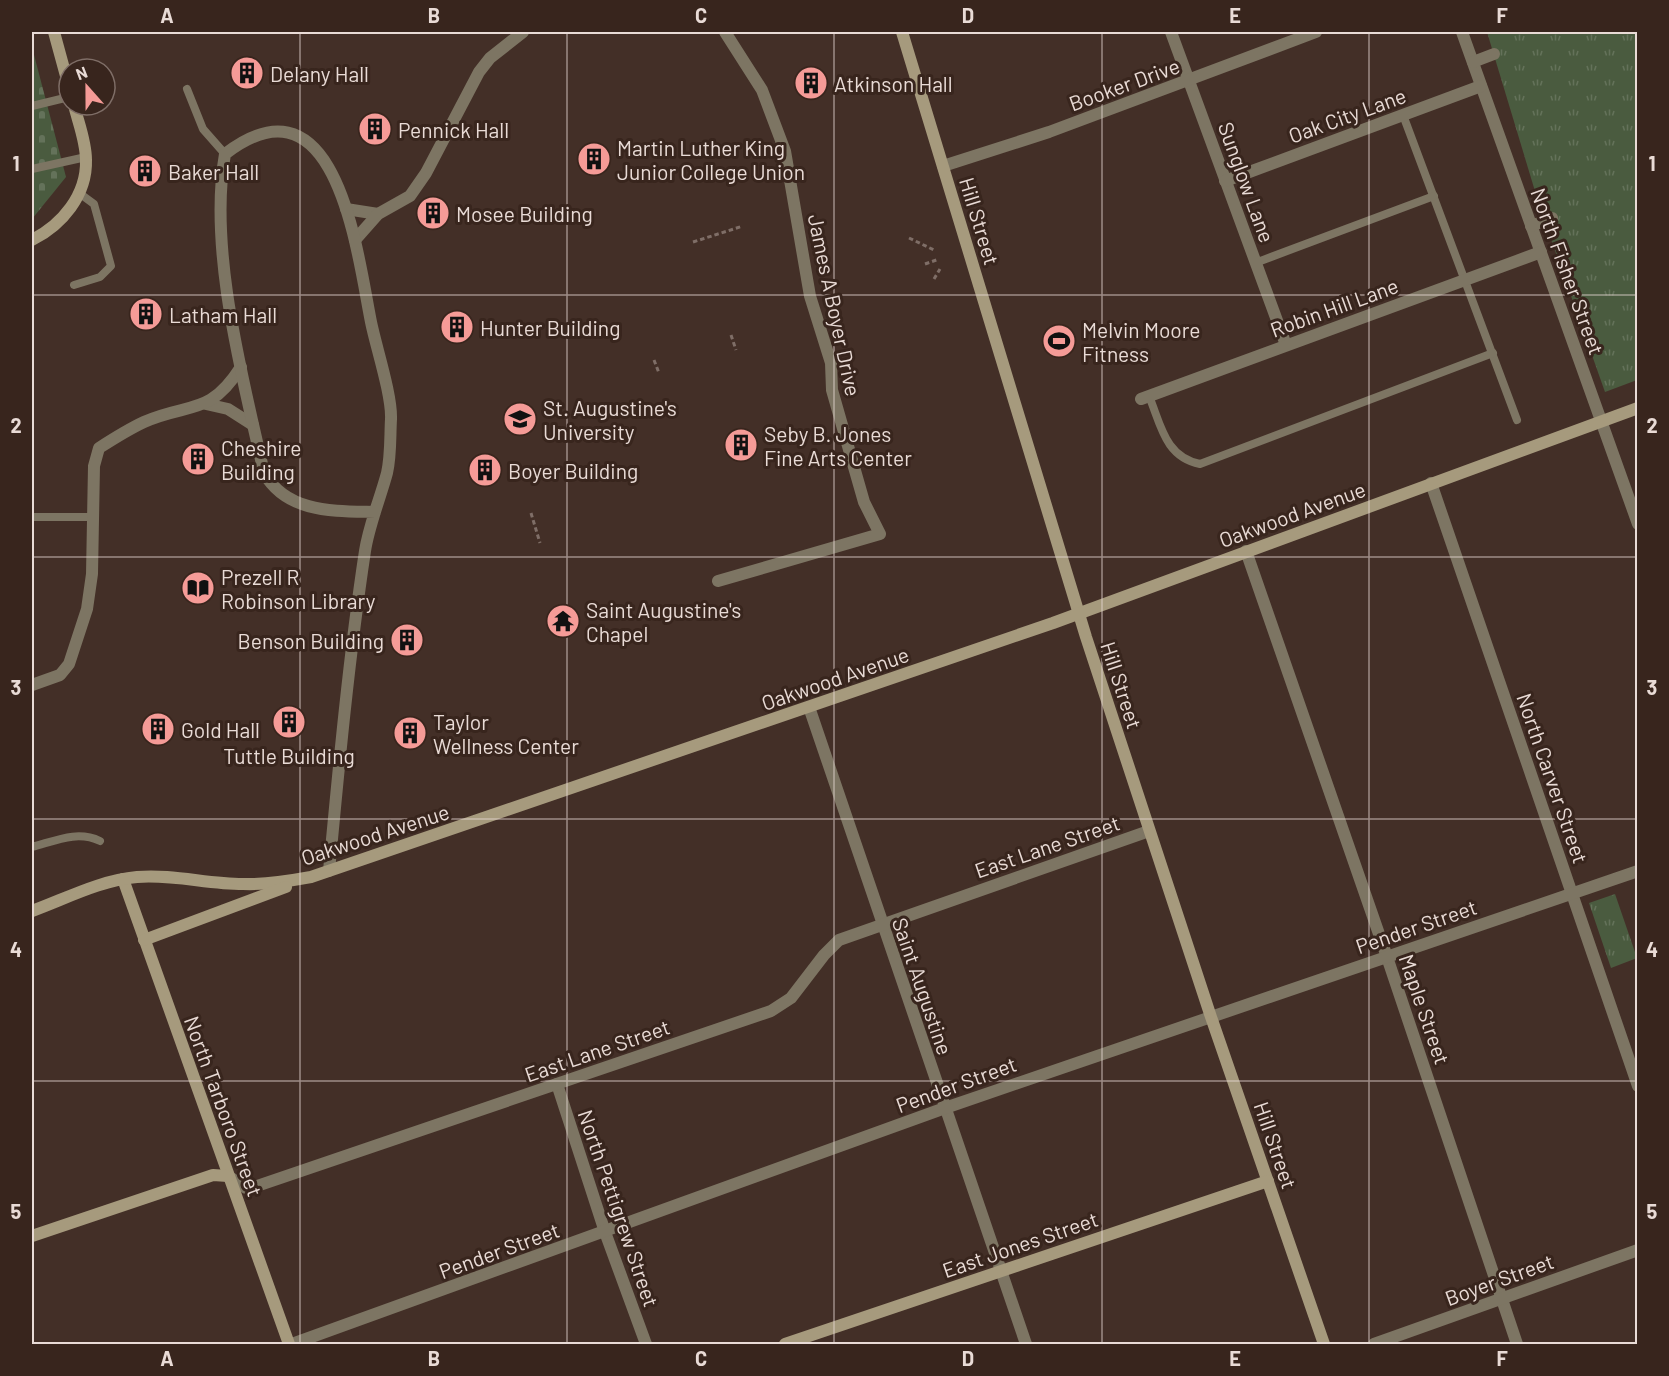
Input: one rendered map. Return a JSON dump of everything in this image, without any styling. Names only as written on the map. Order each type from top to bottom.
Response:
[{"type":"street","points":[[54,32],[61,57]]},
{"type":"street","points":[[355,240],[378,214],[411,196],[426,173],[445,132],[479,72],[490,58],[524,32]]},
{"type":"street","name":"James A Boyer Drive","points":[[718,580],[880,534],[864,502],[832,390],[831,363],[810,296],[785,151],[762,90],[725,32]]},
{"type":"street","name":"Hill Street","points":[[902,32],[1078,614],[1211,1017],[1324,1344]]},
{"type":"street","name":"Sunglow Lane","points":[[1171,32],[1286,345]]},
{"type":"street","name":"Booker Drive","points":[[943,166],[1049,132],[1316,32]]},
{"type":"street","name":"North Fisher Street","points":[[1462,32],[1638,524]]},
{"type":"street","points":[[1473,62],[1494,54]]},
{"type":"street","name":"Oak City Lane","points":[[1225,182],[1481,86]]},
{"type":"street","points":[[32,240],[64,217],[79,193],[86,173],[86,157],[77,117]]},
{"type":"street","points":[[329,871],[365,547],[387,471],[391,416],[355,240],[334,177],[318,152],[302,138],[287,130],[264,133],[250,138],[225,154],[220,193],[220,234],[241,367],[264,473],[272,488],[294,503],[316,508],[375,512]]},
{"type":"street","points":[[346,209],[378,214]]},
{"type":"street","points":[[1532,226],[1552,218]]},
{"type":"street","name":"Robin Hill Lane","points":[[1145,397],[1541,252]]},
{"type":"street","points":[[32,686],[60,675],[69,664],[87,609],[92,574],[94,466],[99,448],[144,422],[206,404],[226,387],[241,367]]},
{"type":"street","points":[[206,404],[228,409],[253,425]]},
{"type":"street","name":"Oakwood Avenue","points":[[32,911],[123,879],[156,876],[184,877],[241,884],[275,883],[312,877],[1078,614],[1638,408]]},
{"type":"street","name":"North Carver Street","points":[[1431,483],[1638,1086]]},
{"type":"street","name":"Maple Street","points":[[1246,551],[1387,957],[1517,1344]]},
{"type":"street","name":"Saint Augustine","points":[[809,707],[1026,1344]]},
{"type":"street","name":"East Lane Street","points":[[228,1176],[246,1188],[251,1188],[771,1011],[797,993],[824,955],[839,940],[1149,831]]},
{"type":"street","name":"Pender Street","points":[[290,1344],[945,1108],[1638,871]]},
{"type":"street","points":[[144,940],[312,877]]},
{"type":"street","name":"North Tarboro Street","points":[[123,879],[290,1344]]},
{"type":"street","name":"North Pettigrew Street","points":[[557,1084],[605,1232],[646,1344]]},
{"type":"street","points":[[32,1236],[213,1175],[228,1176]]},
{"type":"street","name":"East Jones Street","points":[[785,1344],[1268,1181]]},
{"type":"street","name":"Boyer Street","points":[[1374,1344],[1638,1250]]},
{"type":"lane","points":[[187,89],[203,129],[225,154]]},
{"type":"lane","points":[[32,106],[57,100]]},
{"type":"lane","points":[[1403,115],[1517,420]]},
{"type":"lane","points":[[32,169],[86,157]]},
{"type":"lane","points":[[74,285],[100,277],[111,266],[94,204],[79,193]]},
{"type":"lane","points":[[1255,263],[1434,196]]},
{"type":"lane","points":[[1145,397],[1169,446],[1185,461],[1200,464],[1492,353]]},
{"type":"lane","points":[[32,517],[92,517]]},
{"type":"lane","points":[[32,847],[72,836],[87,835],[100,841]]},
{"type":"path","points":[[693,242],[743,226]]},
{"type":"path","points":[[909,238],[936,250]]},
{"type":"path","points":[[925,264],[939,259]]},
{"type":"path","points":[[934,279],[940,269]]},
{"type":"path","points":[[731,335],[736,350]]},
{"type":"path","points":[[654,360],[658,373]]},
{"type":"path","points":[[531,513],[540,543]]},
{"type":"green space","points":[[1487,32],[1637,32],[1637,380],[1605,392],[1541,211]]},
{"type":"green space","points":[[32,52],[66,177],[32,219]]},
{"type":"green space","points":[[1615,894],[1637,958],[1611,968],[1589,903]]},
{"type":"place","name":"Delany Hall","points":[[247,73]]},
{"type":"place","name":"Atkinson Hall","points":[[811,83]]},
{"type":"place","name":"Pennick Hall","points":[[375,129]]},
{"type":"place","name":"Martin Luther King Junior College Union","points":[[594,159]]},
{"type":"place","name":"Baker Hall","points":[[145,171]]},
{"type":"place","name":"Mosee Building","points":[[433,213]]},
{"type":"place","name":"Latham Hall","points":[[146,314]]},
{"type":"place","name":"Hunter Building","points":[[457,327]]},
{"type":"place","name":"Melvin Moore Fitness","points":[[1059,341]]},
{"type":"place","name":"St. Augustine's University","points":[[520,419]]},
{"type":"place","name":"Seby B. Jones Fine Arts Center","points":[[741,445]]},
{"type":"place","name":"Cheshire Building","points":[[198,459]]},
{"type":"place","name":"Boyer Building","points":[[485,470]]},
{"type":"place","name":"Prezell R Robinson Library","points":[[198,588]]},
{"type":"place","name":"Saint Augustine's Chapel","points":[[563,621]]},
{"type":"place","name":"Benson Building","points":[[407,640]]},
{"type":"place","name":"Tuttle Building","points":[[289,722]]},
{"type":"place","name":"Gold Hall","points":[[158,729]]},
{"type":"place","name":"Taylor Wellness Center","points":[[410,733]]}]
